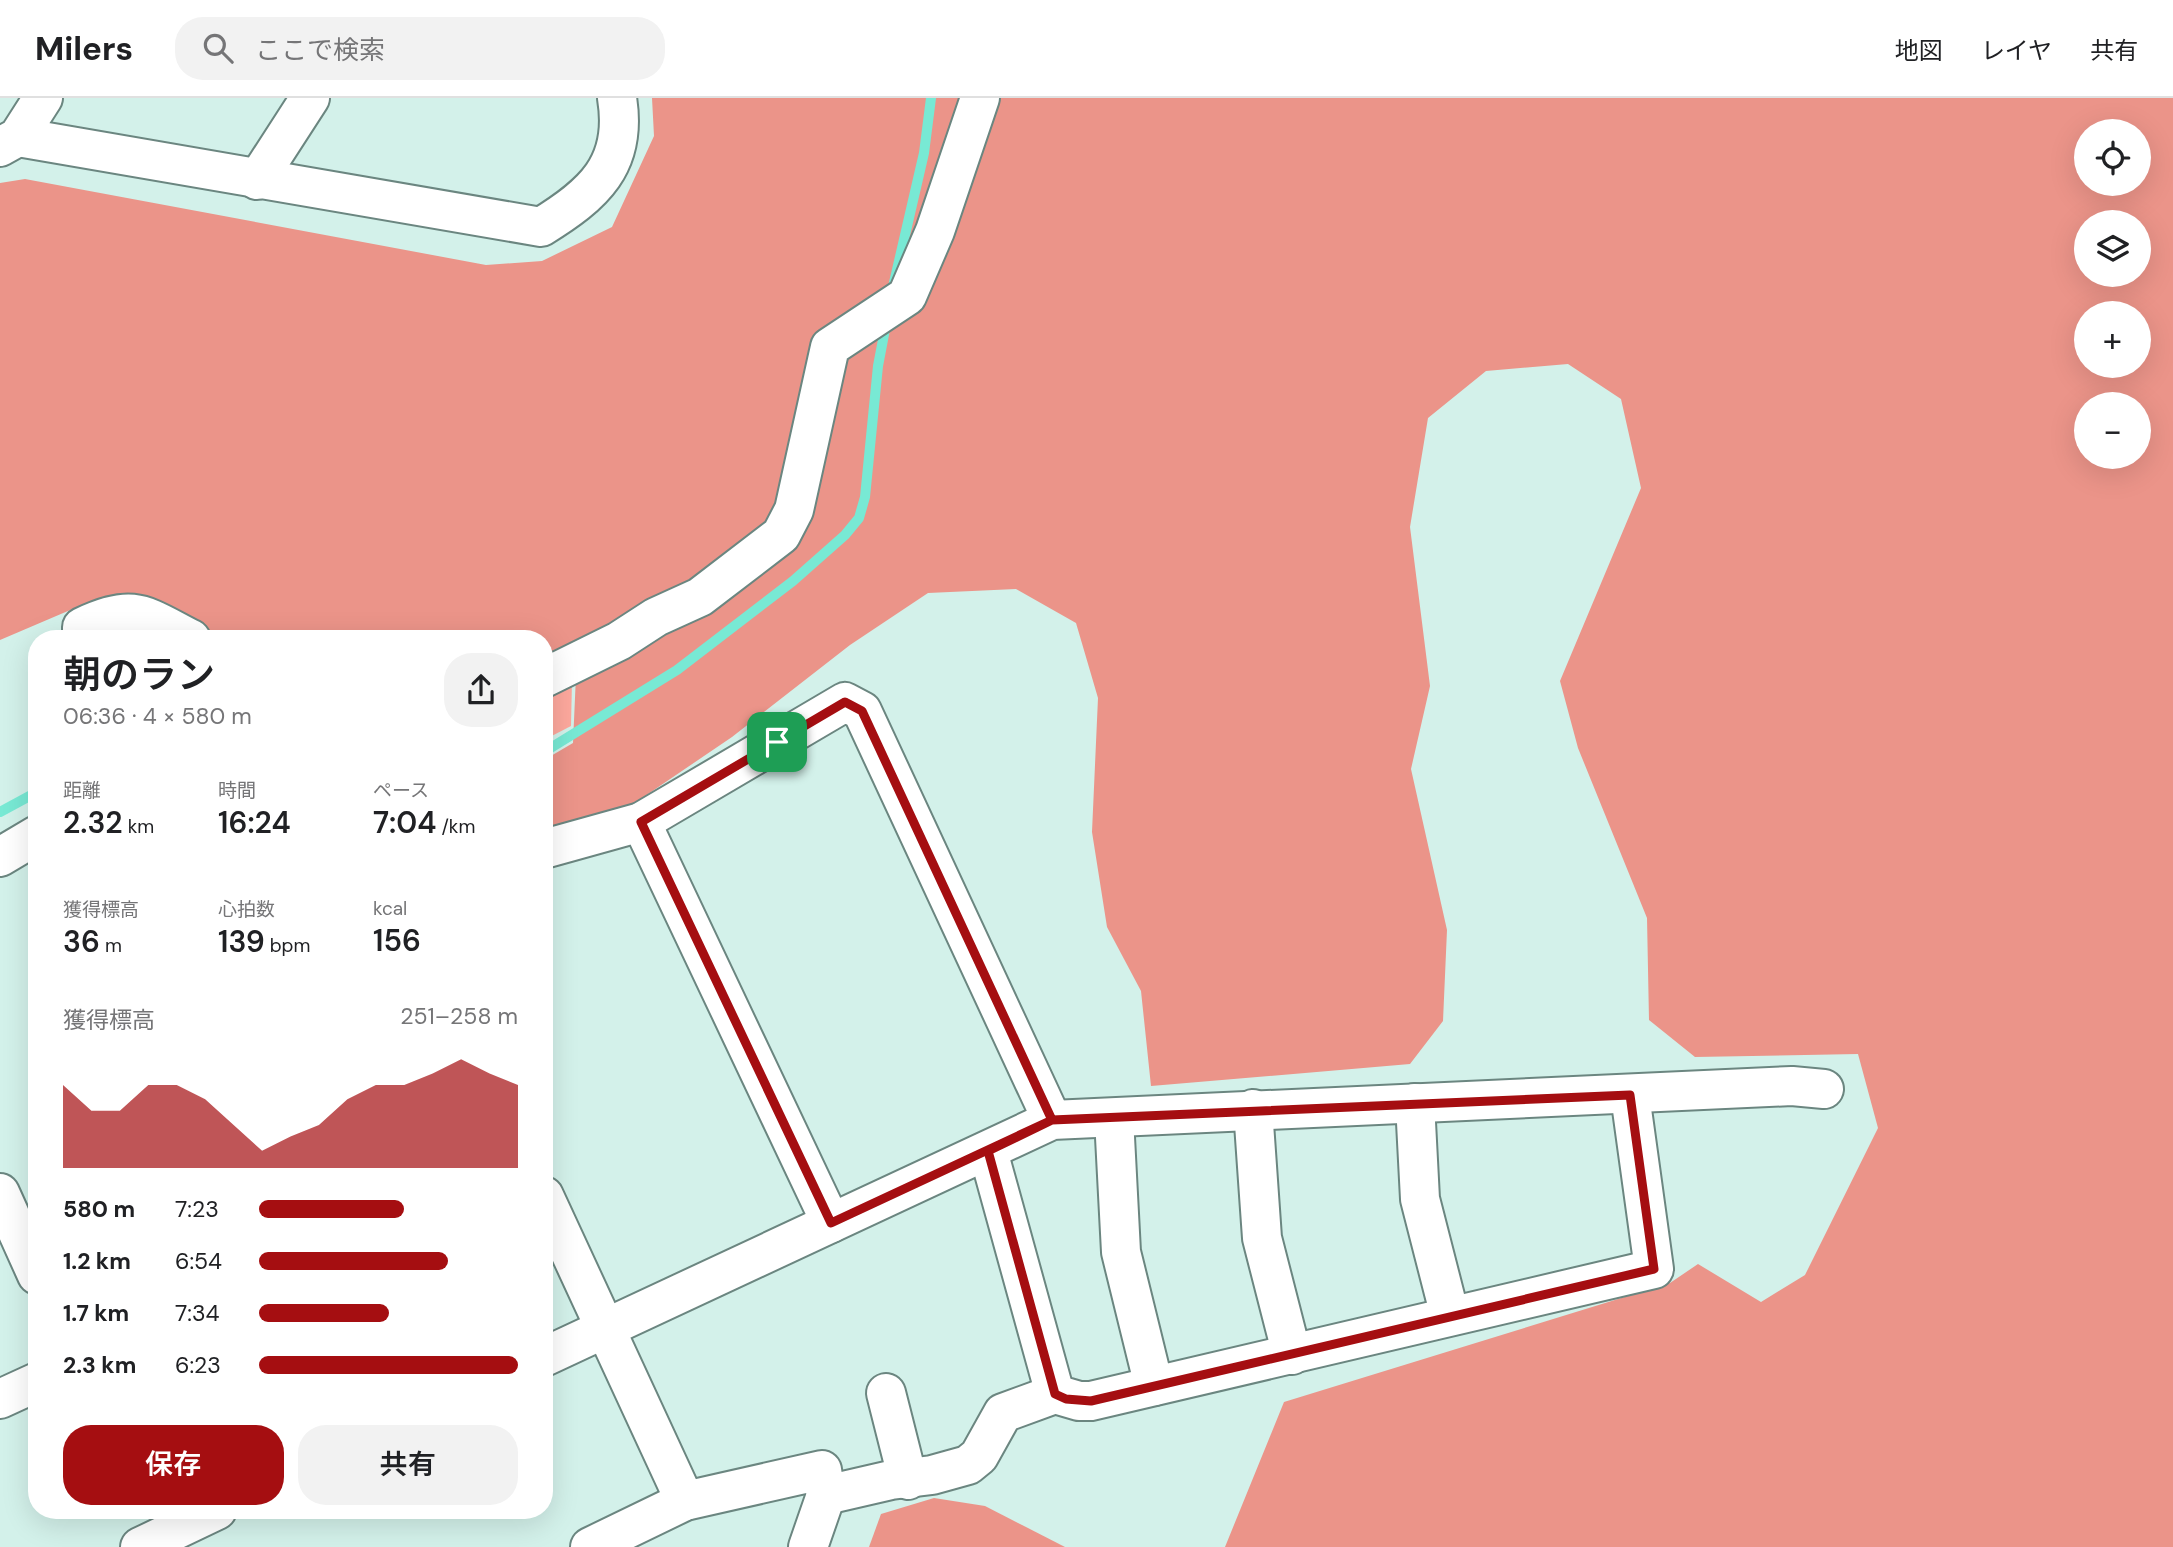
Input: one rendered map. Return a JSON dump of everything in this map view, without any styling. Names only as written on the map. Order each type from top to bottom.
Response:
[{"type":"street","points":[[43,98],[9,142],[541,227],[593,190],[607,172],[619,130],[617,98]]},
{"type":"street","points":[[257,180],[310,98]]},
{"type":"street","points":[[553,674],[619,641],[656,617],[701,597],[781,535],[794,510],[830,347],[907,296],[935,231],[980,98]]},
{"type":"street","points":[[82,630],[82,627],[111,614],[140,613],[173,630]]},
{"type":"street","points":[[553,846],[641,822],[845,702],[862,711],[1052,1120]]},
{"type":"street","points":[[641,822],[831,1223]]},
{"type":"street","points":[[0,857],[28,840]]},
{"type":"street","points":[[553,1353],[1052,1120],[1792,1086],[1824,1089]]},
{"type":"street","points":[[826,1495],[891,1479],[908,1479],[968,1465],[979,1456],[1003,1413],[1055,1394],[1066,1399],[1091,1401],[1654,1269],[1630,1095]]},
{"type":"street","points":[[1415,1103],[1420,1199],[1450,1316]]},
{"type":"street","points":[[1253,1109],[1262,1237],[1292,1355]]},
{"type":"street","points":[[1114,1118],[1121,1252],[1154,1386]]},
{"type":"street","points":[[988,1151],[1055,1394]]},
{"type":"street","points":[[0,1193],[28,1255]]},
{"type":"street","points":[[553,1216],[685,1501]]},
{"type":"street","points":[[0,1399],[28,1386]]},
{"type":"street","points":[[886,1393],[908,1479]]},
{"type":"street","points":[[590,1547],[685,1501],[822,1470],[826,1495],[808,1547]]},
{"type":"street","points":[[152,1536],[194,1519]]},
{"type":"shaded area","points":[[652,98],[2173,98],[2173,1547],[1225,1547],[1284,1402],[1670,1283],[1698,1264],[1761,1302],[1805,1275],[1878,1128],[1858,1054],[1695,1057],[1649,1020],[1647,918],[1578,748],[1560,681],[1641,488],[1621,399],[1568,364],[1486,371],[1428,418],[1410,527],[1430,686],[1411,769],[1447,930],[1443,1021],[1410,1064],[1151,1086],[1141,991],[1107,927],[1092,832],[1098,698],[1076,623],[1016,589],[928,593],[850,645],[732,737],[620,813],[553,831],[553,755],[573,743],[576,675],[553,666],[553,630],[209,630],[142,601],[125,597],[96,599],[0,640],[0,183],[25,179],[486,265],[542,261],[612,227],[654,136]]},
{"type":"shaded area","points":[[572,679],[571,726],[553,735],[553,689]]},
{"type":"shaded area","points":[[934,1498],[985,1506],[1065,1547],[869,1547],[881,1514]]},
{"type":"waterway","points":[[893,287],[924,153],[931,98]]},
{"type":"waterway","points":[[553,746],[677,670],[793,581],[845,535],[859,518],[865,497],[878,366],[886,324]]},
{"type":"waterway","points":[[0,812],[28,797]]},
{"type":"route","points":[[777,742],[641,822],[831,1223],[1052,1120],[1253,1109],[1630,1095],[1654,1269],[1091,1401],[1066,1399],[1055,1394],[988,1151],[1052,1120],[862,711],[845,702],[777,742]]}]
